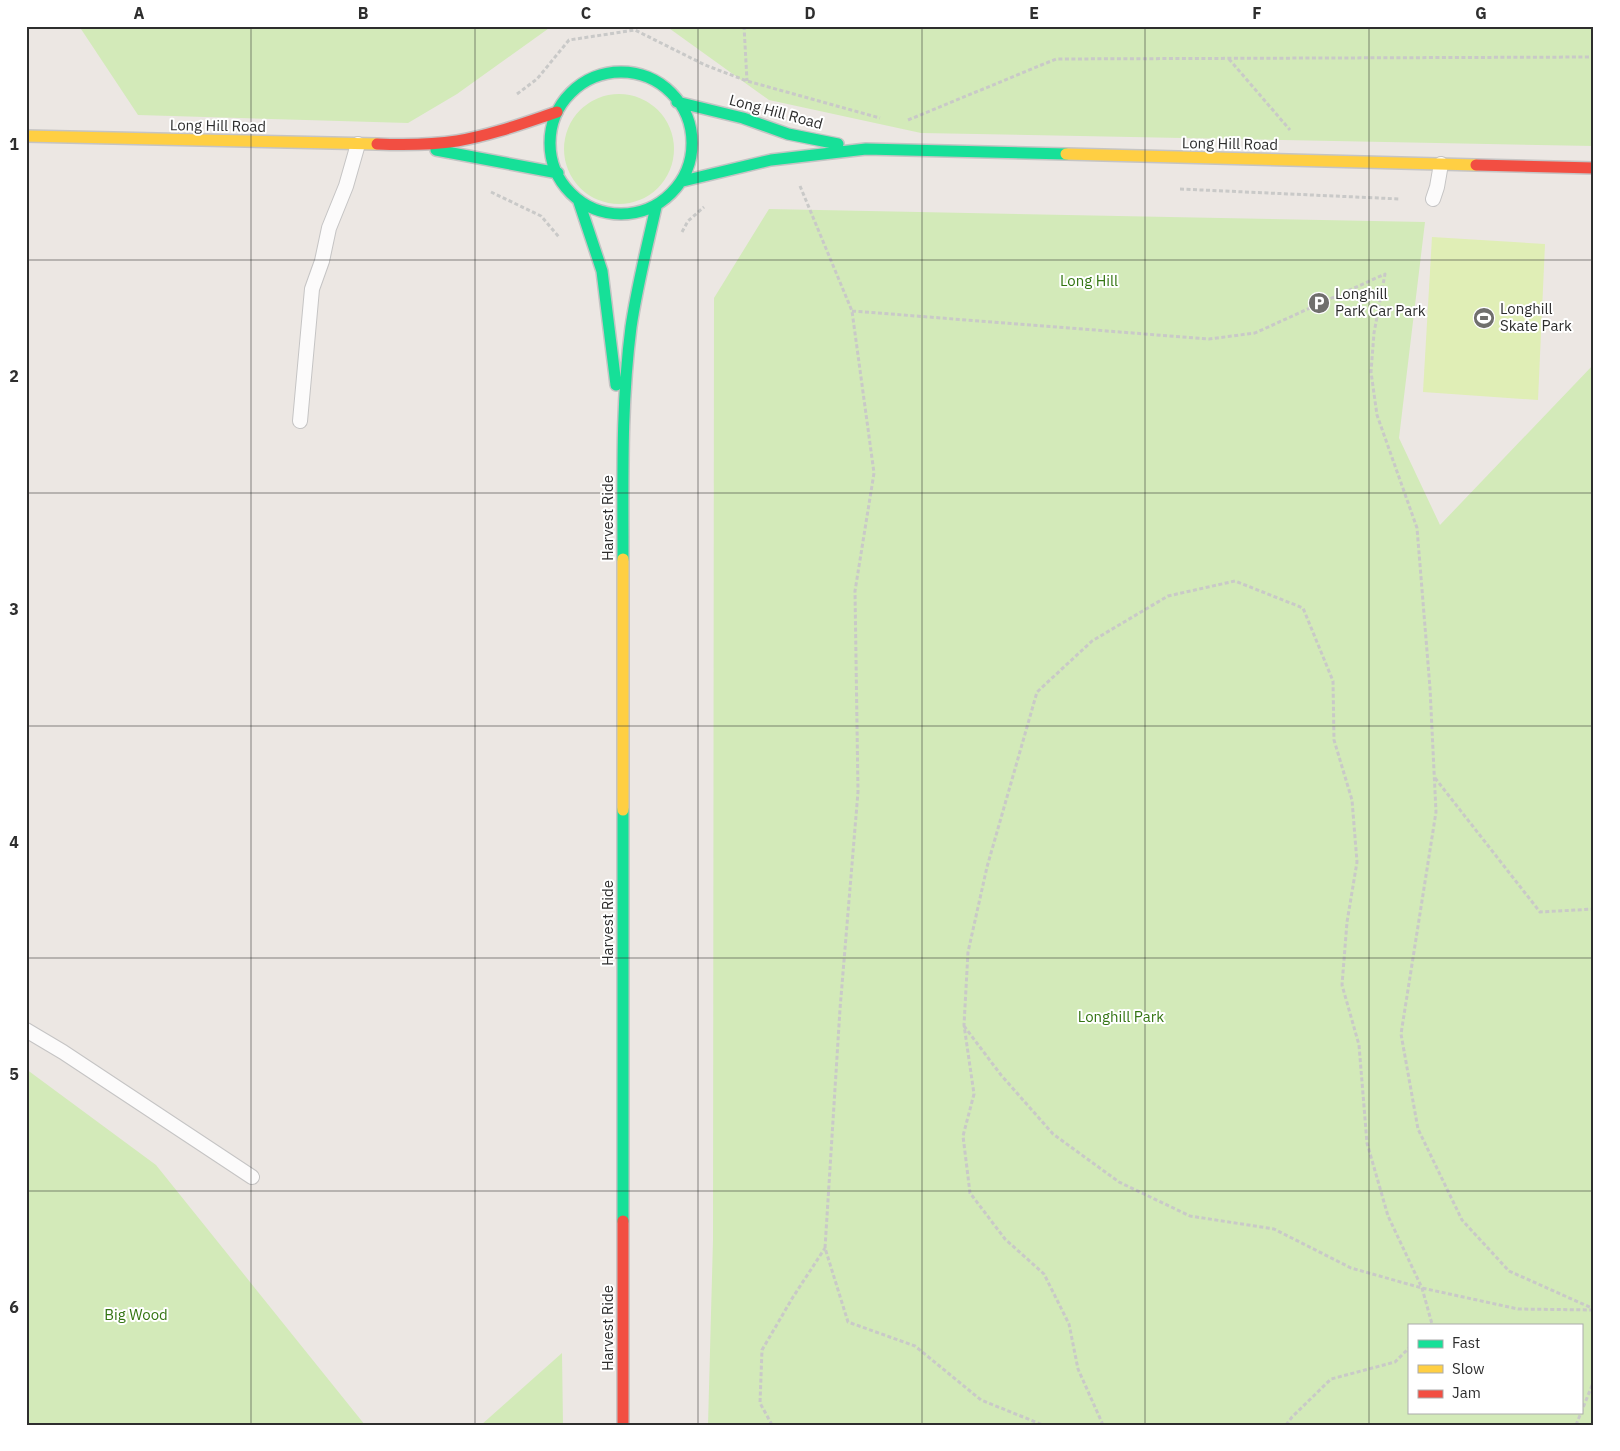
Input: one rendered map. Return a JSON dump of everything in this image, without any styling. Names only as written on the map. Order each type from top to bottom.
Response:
[{"type":"street","points":[[614,72],[629,72],[653,79],[664,86],[686,113],[694,142],[690,167],[683,181],[656,207],[633,215],[617,216],[593,210],[578,202],[561,182],[549,148],[552,123],[557,112],[562,102],[579,85],[590,78],[614,72]]},
{"type":"street","name":"Long Hill Road","points":[[678,102],[743,118],[788,134],[866,149]]},
{"type":"street","name":"Long Hill Road","points":[[26,136],[410,145],[457,141],[511,128],[557,112]]},
{"type":"street","name":"Long Hill Road","points":[[410,145],[558,173]]},
{"type":"street","name":"Long Hill Road","points":[[683,181],[771,160],[866,149],[1594,168]]},
{"type":"street","name":"Harvest Ride","points":[[578,202],[602,270],[611,364],[623,421]]},
{"type":"street","name":"Harvest Ride","points":[[623,1425],[623,421],[631,329],[637,288],[656,207]]},
{"type":"lane","points":[[300,421],[312,289],[358,144]]},
{"type":"lane","points":[[1433,199],[1441,164]]},
{"type":"lane","points":[[26,1030],[63,1052],[252,1177]]},
{"type":"path","points":[[744,26],[747,81]]},
{"type":"path","points":[[510,98],[537,79],[569,40],[635,30],[705,65],[747,81],[880,118]]},
{"type":"path","points":[[899,124],[1056,59],[1594,57]]},
{"type":"path","points":[[1228,58],[1291,132]]},
{"type":"path","points":[[799,182],[852,311],[874,473],[855,590],[858,792],[840,1009],[825,1248],[848,1322],[915,1346],[981,1400],[1043,1425]]},
{"type":"path","points":[[484,188],[541,216],[563,243]]},
{"type":"path","points":[[680,234],[688,221],[706,205]]},
{"type":"path","points":[[852,311],[1209,340],[1255,333],[1385,274],[1374,334],[1371,372],[1377,415],[1417,528],[1430,688],[1436,812],[1401,1034],[1418,1129],[1462,1220],[1509,1271],[1594,1309]]},
{"type":"path","points":[[1103,1425],[1078,1369],[1069,1324],[1044,1274],[1005,1239],[970,1193],[962,1136],[974,1094],[964,1026],[968,952],[987,867],[1037,692],[1092,641],[1168,596],[1234,581],[1303,608],[1333,681],[1334,740],[1352,800],[1357,862],[1347,922],[1342,985],[1359,1045],[1367,1143],[1388,1216],[1422,1288],[1432,1324]]},
{"type":"path","points":[[1434,777],[1540,912],[1594,909]]},
{"type":"path","points":[[964,1026],[1001,1074],[1054,1134],[1119,1182],[1190,1216],[1274,1229],[1351,1268],[1422,1288],[1518,1309],[1594,1309]]},
{"type":"path","points":[[772,1425],[760,1403],[762,1350],[825,1248]]},
{"type":"path","points":[[1286,1425],[1331,1379],[1395,1362],[1408,1349]]},
{"type":"path","points":[[1582,1410],[1593,1383],[1594,1368]]},
{"type":"green space","points":[[79,26],[552,26],[457,94],[408,123],[138,115]]},
{"type":"green space","points":[[666,26],[1594,26],[1594,146],[921,133],[769,100]]},
{"type":"green space","points":[[619,94],[640,98],[658,110],[670,128],[674,149],[670,170],[658,188],[640,200],[619,204],[598,200],[580,188],[568,170],[564,149],[568,128],[580,110],[598,98]]},
{"type":"green space","name":"Longhill Park","points":[[769,209],[1425,222],[1399,438],[1440,525],[1594,364],[1594,1425],[708,1425],[713,1240],[714,298]]},
{"type":"green space","name":"Longhill Skate Park","points":[[1432,237],[1545,244],[1538,400],[1423,392]]},
{"type":"green space","name":"Big Wood","points":[[26,1069],[156,1165],[365,1425],[26,1425]]},
{"type":"green space","points":[[562,1353],[563,1425],[481,1425]]},
{"type":"traffic: fast","points":[[621,72],[635,73],[648,77],[661,84],[671,93],[680,103],[687,116],[691,129],[692,143],[691,157],[687,170],[680,183],[671,193],[661,202],[648,209],[635,213],[621,214],[607,213],[594,209],[581,202],[571,193],[562,183],[555,170],[551,157],[550,143],[551,129],[555,116],[562,103],[571,93],[581,84],[594,77],[607,73],[621,72]]},
{"type":"traffic: fast","points":[[677,102],[743,118],[788,134],[838,144]]},
{"type":"traffic: fast","points":[[683,181],[771,160],[866,149],[1066,154]]},
{"type":"traffic: fast","points":[[436,150],[558,173]]},
{"type":"traffic: fast","points":[[579,202],[602,271],[616,385]]},
{"type":"traffic: fast","points":[[623,559],[623,443],[628,356],[636,297],[656,207]]},
{"type":"traffic: fast","points":[[623,810],[623,1221]]},
{"type":"traffic: slow","points":[[26,136],[377,144]]},
{"type":"traffic: slow","points":[[1066,154],[1476,165]]},
{"type":"traffic: slow","points":[[623,559],[623,810]]},
{"type":"traffic: jam","points":[[377,144],[457,141],[495,132],[557,112]]},
{"type":"traffic: jam","points":[[1476,165],[1594,168]]},
{"type":"traffic: jam","points":[[623,1221],[623,1425]]},
{"type":"place","name":"Longhill Park Car Park","points":[[1319,303]]},
{"type":"place","name":"Longhill Skate Park","points":[[1484,318]]},
{"type":"park label","name":"Long Hill","points":[[1089,281]]}]
